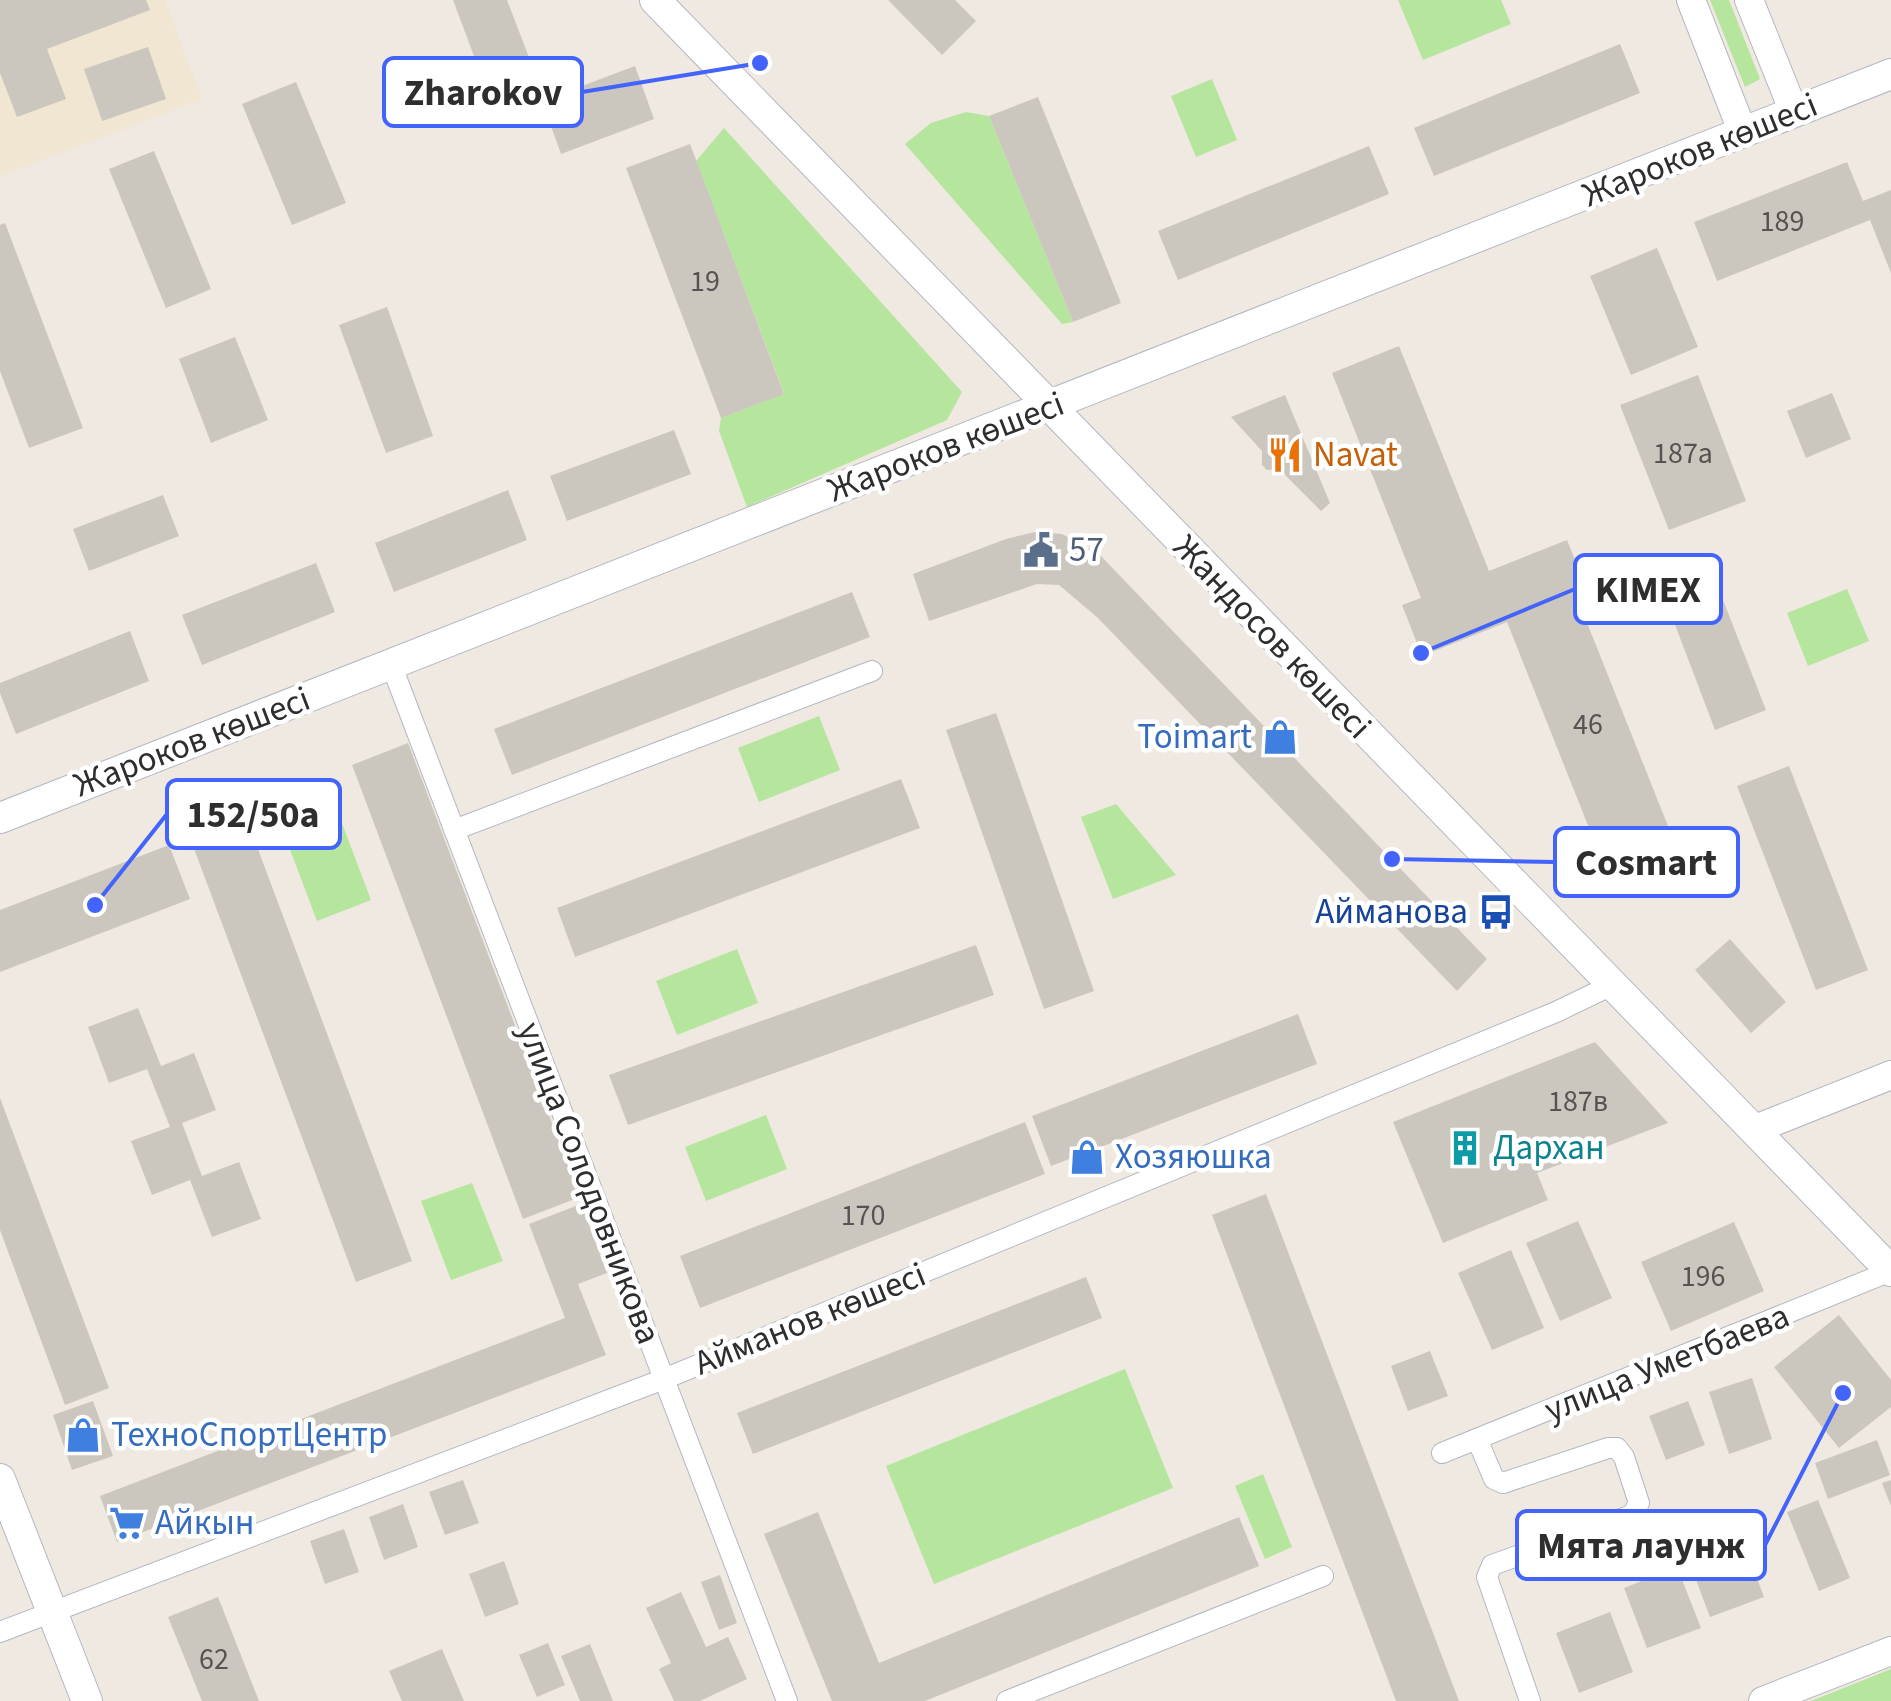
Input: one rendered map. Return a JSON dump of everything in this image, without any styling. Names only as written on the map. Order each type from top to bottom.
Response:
[{"type":"main road","name":"Жандосов көшесі","points":[[655,0],[1891,1271]]},
{"type":"main road","name":"Жароков көшесі","points":[[0,818],[1891,74]]},
{"type":"main road","points":[[0,1479],[87,1701]]},
{"type":"street","points":[[1691,0],[1743,133]]},
{"type":"street","points":[[1749,0],[1794,112]]},
{"type":"street","name":"улица Солодовникова","points":[[390,664],[786,1701]]},
{"type":"street","points":[[454,830],[872,671]]},
{"type":"street","name":"Айманов көшесі","points":[[0,1632],[664,1379],[1556,1012],[1612,985]]},
{"type":"street","points":[[1754,1130],[1891,1075]]},
{"type":"street","name":"улица Уметбаева","points":[[1442,1453],[1891,1271]]},
{"type":"street","points":[[1477,1439],[1494,1479],[1502,1483],[1618,1448],[1639,1503],[1632,1515],[1492,1565],[1488,1570],[1486,1577],[1530,1701]]},
{"type":"street","points":[[1007,1701],[1322,1576]]},
{"type":"street","points":[[1763,1701],[1891,1651]]},
{"type":"shaded area","points":[[0,0],[165,0],[202,99],[0,176]]},
{"type":"green space","points":[[1398,0],[1501,0],[1511,24],[1423,60]]},
{"type":"green space","points":[[1710,0],[1729,0],[1760,79],[1745,87]]},
{"type":"green space","points":[[1212,79],[1237,140],[1196,157],[1171,96]]},
{"type":"green space","points":[[966,112],[989,116],[1073,322],[1062,324],[905,144],[931,123]]},
{"type":"green space","points":[[724,128],[962,392],[947,420],[747,507],[719,431],[721,418],[784,393],[696,161]]},
{"type":"green space","points":[[1847,589],[1869,641],[1808,666],[1787,613]]},
{"type":"green space","points":[[819,716],[840,770],[759,802],[738,748]]},
{"type":"green space","points":[[1116,804],[1176,875],[1113,899],[1081,817]]},
{"type":"green space","points":[[340,818],[371,900],[317,921],[286,839]]},
{"type":"green space","points":[[737,949],[758,1003],[677,1035],[656,981]]},
{"type":"green space","points":[[766,1115],[787,1169],[706,1201],[685,1147]]},
{"type":"green space","points":[[472,1183],[503,1261],[451,1280],[421,1201]]},
{"type":"green space","points":[[1125,1369],[1173,1488],[934,1584],[886,1466]]},
{"type":"green space","points":[[1263,1474],[1292,1547],[1265,1559],[1235,1486]]},
{"type":"green space","points":[[1891,1669],[1891,1701],[1811,1701]]},
{"type":"building","points":[[0,0],[146,0],[150,10],[47,49],[66,99],[17,117],[0,73]]},
{"type":"building","points":[[453,0],[507,0],[543,94],[495,112]]},
{"type":"building","points":[[888,0],[955,0],[976,21],[942,55]]},
{"type":"building","points":[[1620,44],[1640,93],[1434,176],[1414,128]]},
{"type":"building","points":[[148,47],[166,99],[102,121],[84,69]]},
{"type":"building","points":[[635,66],[654,119],[561,154],[542,101]]},
{"type":"building","points":[[296,82],[346,203],[292,225],[242,104]]},
{"type":"building","points":[[1038,97],[1121,303],[1073,322],[989,116]]},
{"type":"building","points":[[690,144],[784,394],[721,418],[626,168]]},
{"type":"building","points":[[1369,146],[1389,194],[1178,280],[1158,231]]},
{"type":"building","points":[[154,151],[211,289],[166,308],[109,169]]},
{"type":"building","points":[[1847,162],[1863,201],[1891,190],[1891,273],[1870,220],[1717,281],[1694,222]]},
{"type":"building","points":[[5,223],[83,428],[29,448],[0,371],[0,225]]},
{"type":"building","points":[[1657,248],[1698,347],[1631,375],[1590,276]]},
{"type":"building","points":[[387,307],[433,436],[386,453],[339,325]]},
{"type":"building","points":[[235,337],[268,420],[211,443],[179,359]]},
{"type":"building","points":[[1399,346],[1489,571],[1567,540],[1587,590],[1576,595],[1668,826],[1599,853],[1507,622],[1422,656],[1402,605],[1421,598],[1332,373]]},
{"type":"building","points":[[1698,375],[1746,501],[1669,530],[1620,405]]},
{"type":"building","points":[[1832,393],[1851,439],[1806,458],[1787,411]]},
{"type":"building","name":"Navat","points":[[1285,395],[1330,503],[1321,511],[1279,469],[1267,470],[1262,465],[1262,451],[1231,417]]},
{"type":"building","points":[[674,430],[691,474],[567,521],[550,476]]},
{"type":"building","points":[[508,490],[527,540],[394,592],[375,543]]},
{"type":"building","points":[[163,495],[179,536],[89,571],[73,529]]},
{"type":"building","points":[[1035,532],[1062,534],[1099,554],[1487,959],[1457,991],[1098,618],[1059,585],[1037,584],[929,621],[913,574]]},
{"type":"building","points":[[316,563],[335,612],[202,665],[182,615]]},
{"type":"building","points":[[1716,582],[1766,710],[1715,730],[1666,601]]},
{"type":"building","points":[[852,592],[870,637],[512,775],[494,729]]},
{"type":"building","points":[[130,631],[149,681],[16,734],[0,683]]},
{"type":"building","points":[[996,713],[1094,991],[1044,1009],[946,730]]},
{"type":"building","points":[[408,743],[580,1197],[523,1219],[352,765]]},
{"type":"building","points":[[1789,766],[1868,970],[1816,990],[1737,786]]},
{"type":"building","points":[[901,779],[920,828],[575,957],[557,908]]},
{"type":"building","points":[[243,809],[412,1261],[356,1282],[187,830]]},
{"type":"building","points":[[169,845],[190,899],[0,972],[0,910]]},
{"type":"building","points":[[1730,939],[1786,1002],[1751,1033],[1695,970]]},
{"type":"building","points":[[976,945],[994,995],[628,1125],[609,1075]]},
{"type":"building","points":[[138,1008],[161,1066],[194,1053],[216,1110],[182,1123],[202,1176],[239,1162],[261,1219],[212,1237],[190,1180],[152,1195],[131,1141],[170,1127],[147,1069],[109,1083],[88,1027]]},
{"type":"building","points":[[1298,1014],[1317,1064],[1051,1166],[1032,1116]]},
{"type":"building","points":[[1595,1042],[1668,1123],[1537,1173],[1548,1200],[1443,1243],[1393,1122]]},
{"type":"building","points":[[0,1098],[109,1388],[65,1405],[0,1230]]},
{"type":"building","points":[[1025,1122],[1045,1174],[700,1308],[680,1256]]},
{"type":"building","points":[[1266,1194],[1459,1701],[1396,1701],[1212,1215]]},
{"type":"building","points":[[581,1204],[607,1273],[578,1284],[606,1355],[117,1542],[100,1496],[565,1318],[529,1224]]},
{"type":"building","points":[[1578,1221],[1612,1298],[1560,1321],[1526,1243]]},
{"type":"building","points":[[1734,1222],[1764,1291],[1671,1331],[1641,1262]]},
{"type":"building","points":[[1511,1250],[1544,1328],[1492,1350],[1458,1273]]},
{"type":"building","points":[[1086,1277],[1102,1318],[753,1454],[737,1413]]},
{"type":"building","points":[[1839,1315],[1891,1380],[1891,1407],[1839,1448],[1774,1367]]},
{"type":"building","points":[[1430,1351],[1448,1396],[1408,1411],[1391,1366]]},
{"type":"building","points":[[1752,1378],[1772,1439],[1729,1454],[1709,1392]]},
{"type":"building","name":"ТехноСпортЦентр","points":[[93,1401],[113,1456],[72,1470],[53,1415]]},
{"type":"building","points":[[1688,1401],[1705,1445],[1666,1460],[1649,1416]]},
{"type":"building","points":[[1877,1440],[1890,1475],[1828,1499],[1815,1463]]},
{"type":"building","points":[[463,1480],[479,1523],[445,1535],[429,1492]]},
{"type":"building","points":[[1891,1480],[1891,1506],[1882,1483]]},
{"type":"building","points":[[1818,1500],[1850,1578],[1819,1591],[1787,1512]]},
{"type":"building","points":[[403,1504],[418,1547],[384,1560],[369,1517]]},
{"type":"building","points":[[818,1512],[879,1663],[1239,1517],[1259,1566],[925,1701],[832,1701],[764,1534]]},
{"type":"building","points":[[344,1529],[359,1572],[325,1584],[310,1541]]},
{"type":"building","points":[[1741,1536],[1764,1597],[1710,1617],[1687,1556]]},
{"type":"building","points":[[504,1561],[519,1604],[485,1617],[469,1574]]},
{"type":"building","points":[[1677,1567],[1701,1628],[1647,1648],[1624,1588]]},
{"type":"building","points":[[720,1575],[737,1623],[719,1630],[701,1582]]},
{"type":"building","points":[[681,1592],[706,1647],[728,1637],[747,1679],[700,1701],[674,1701],[659,1669],[671,1663],[646,1608]]},
{"type":"building","points":[[218,1597],[259,1701],[202,1701],[168,1617]]},
{"type":"building","points":[[1610,1612],[1633,1672],[1579,1693],[1556,1633]]},
{"type":"building","points":[[548,1643],[565,1685],[537,1697],[519,1655]]},
{"type":"building","points":[[590,1644],[613,1701],[580,1701],[561,1656]]},
{"type":"building","points":[[442,1649],[464,1701],[402,1701],[389,1671]]},
{"type":"place","name":"Zharokov","points":[[760,63]]},
{"type":"place","name":"Navat","points":[[1285,455]]},
{"type":"place","name":"57","points":[[1041,550]]},
{"type":"place","name":"KIMEX","points":[[1421,653]]},
{"type":"place","name":"Toimart","points":[[1280,737]]},
{"type":"place","name":"Cosmart","points":[[1392,859]]},
{"type":"place","name":"152/50a","points":[[95,905]]},
{"type":"place","name":"Айманова","points":[[1496,912]]},
{"type":"place","name":"Дархан","points":[[1465,1148]]},
{"type":"place","name":"Хозяюшка","points":[[1087,1157]]},
{"type":"place","name":"Мята лаунж","points":[[1843,1393]]},
{"type":"place","name":"ТехноСпортЦентр","points":[[83,1435]]},
{"type":"place","name":"Айкын","points":[[127,1523]]}]
